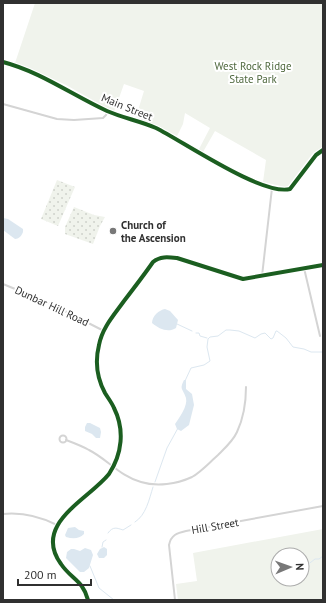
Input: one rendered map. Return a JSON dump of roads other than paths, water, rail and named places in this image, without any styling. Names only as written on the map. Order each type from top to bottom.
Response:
[{"type":"street","name":"Main Street","points":[[3,62],[48,80],[108,111],[155,128],[246,179],[272,188],[287,190],[291,188],[316,155],[323,150]]},
{"type":"street","points":[[3,104],[49,118],[61,120],[103,118],[108,111]]},
{"type":"street","points":[[262,276],[272,188]]},
{"type":"street","points":[[88,600],[83,586],[64,568],[57,558],[54,542],[57,525],[64,515],[105,479],[114,466],[120,449],[121,431],[116,413],[102,388],[98,374],[97,352],[104,331],[153,262],[160,258],[177,258],[240,279],[323,265]]},
{"type":"street","points":[[304,268],[320,336]]},
{"type":"street","name":"Dunbar Hill Road","points":[[3,284],[49,303],[104,331]]},
{"type":"street","points":[[66,440],[89,449],[128,476],[141,482],[156,484],[174,483],[192,477],[228,445],[237,433],[246,403],[246,387]]},
{"type":"street","name":"Hill Street","points":[[175,600],[169,548],[171,539],[175,534],[323,506]]},
{"type":"street","points":[[3,514],[27,514],[42,518],[57,525]]},
{"type":"waterway","points":[[177,324],[192,331]]},
{"type":"waterway","points":[[185,381],[191,368],[204,365],[210,361],[207,347],[208,339],[210,337],[218,336],[226,330],[239,331],[255,338],[265,333],[271,339],[277,331],[286,338],[293,347],[311,352],[323,352]]},
{"type":"waterway","points":[[196,333],[199,333],[200,336],[207,338]]},
{"type":"waterway","points":[[155,482],[167,448],[178,428]]},
{"type":"waterway","points":[[135,522],[142,515],[153,487]]},
{"type":"waterway","points":[[108,533],[113,528],[123,530],[131,525]]},
{"type":"waterway","points":[[102,547],[103,542],[106,540]]},
{"type":"waterway","points":[[310,563],[323,556]]},
{"type":"waterway","points":[[90,566],[99,588],[114,600]]},
{"type":"place","name":"Church of the Ascension","points":[[113,231]]},
{"type":"park label","name":"West Rock Ridge State Park","points":[[253,72]]}]
